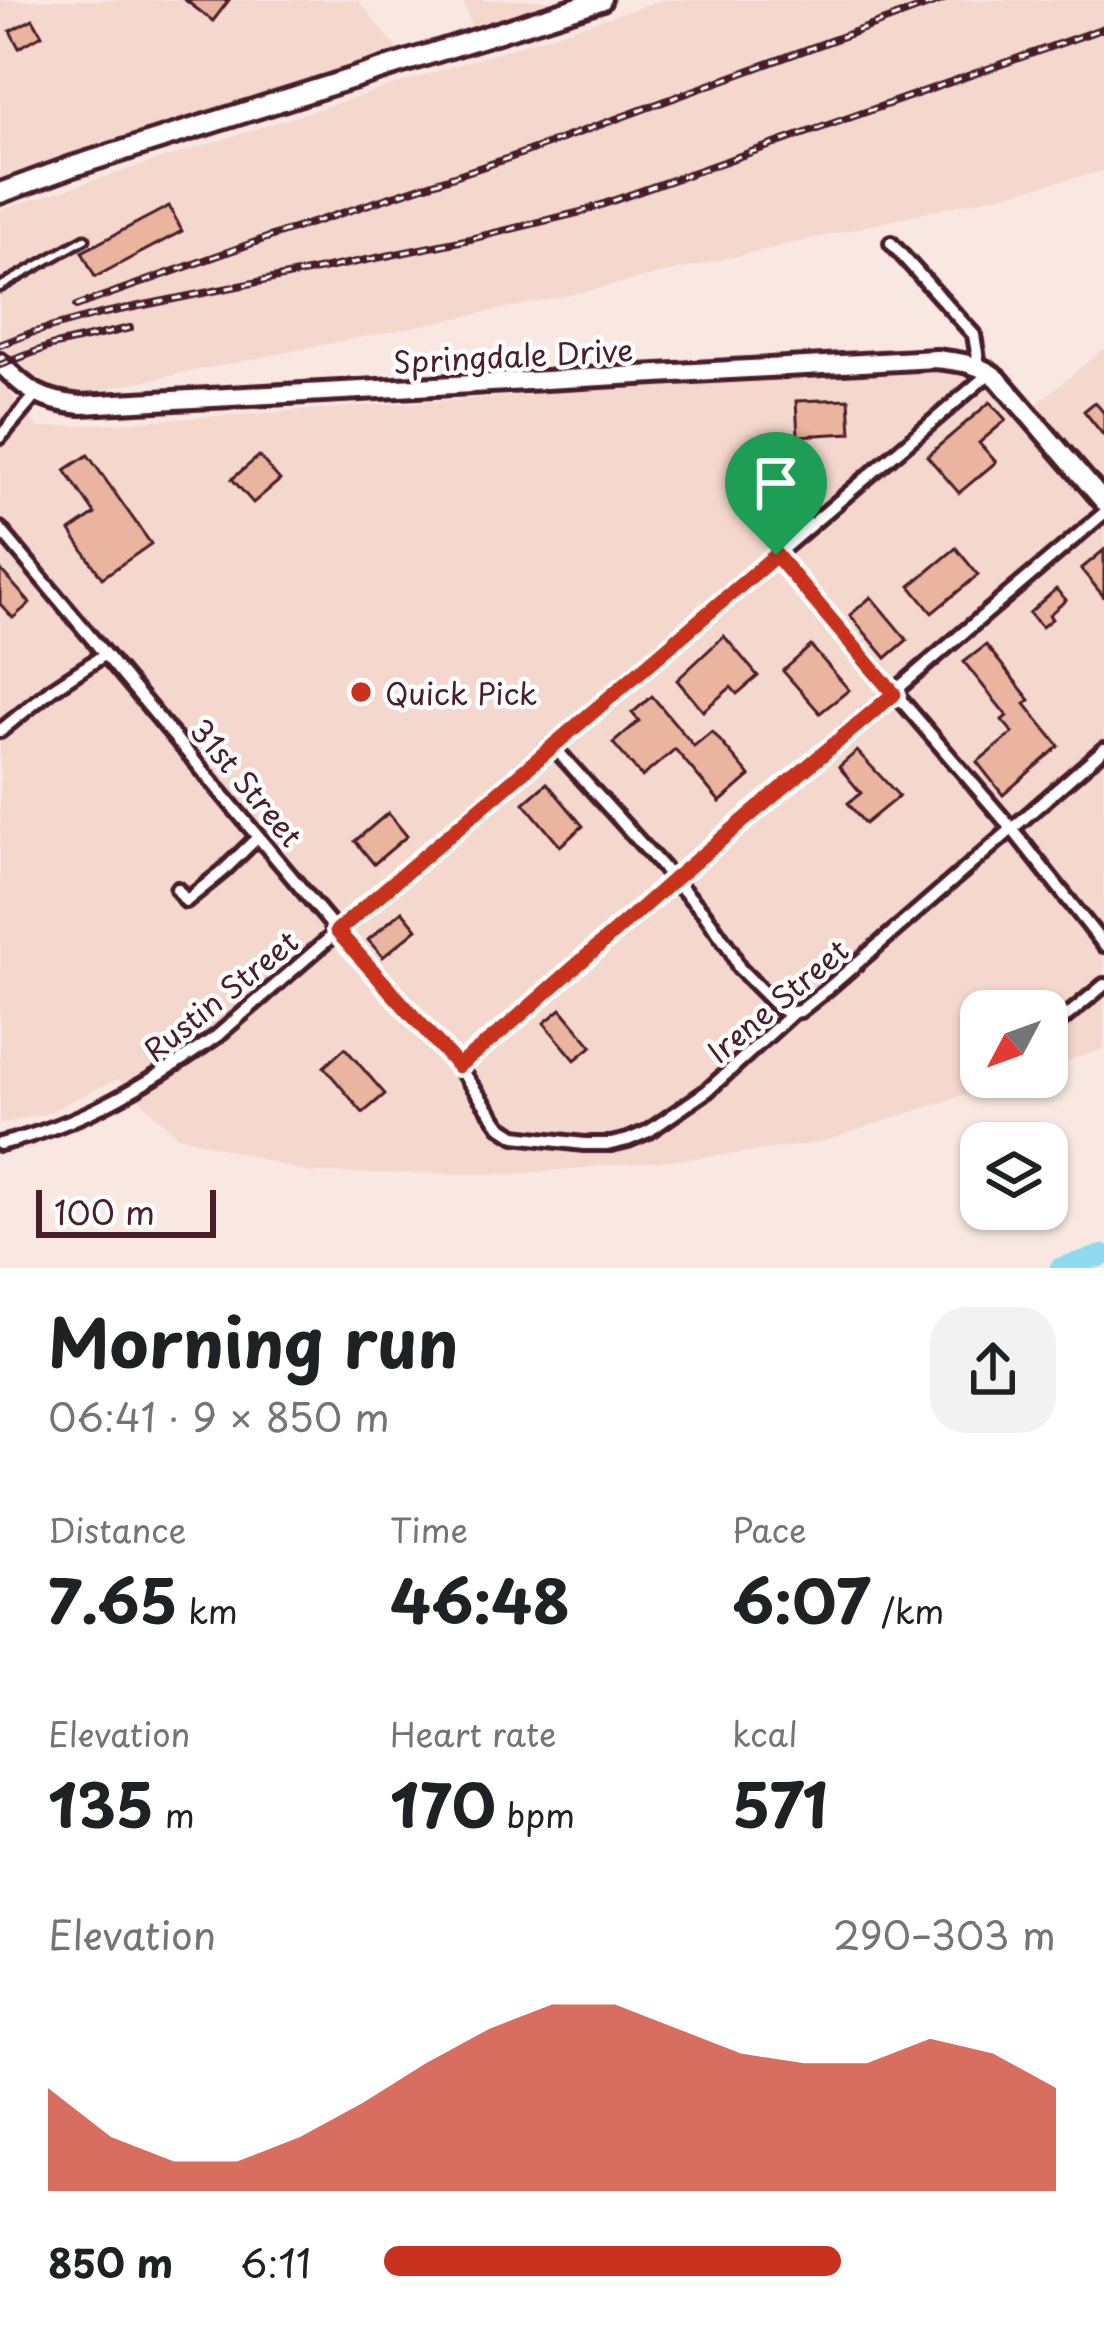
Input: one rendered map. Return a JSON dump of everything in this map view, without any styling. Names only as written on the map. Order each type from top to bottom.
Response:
[{"type":"main road","points":[[0,193],[601,0]]},
{"type":"street","points":[[891,243],[974,335],[985,369],[1104,502]]},
{"type":"street","name":"Springdale Drive","points":[[35,396],[61,403],[115,404],[936,359],[985,369]]},
{"type":"street","points":[[0,363],[35,396],[0,437]]},
{"type":"street","name":"Rustin Street","points":[[0,1144],[35,1135],[98,1108],[160,1076],[217,1036],[985,369]]},
{"type":"street","points":[[458,1066],[1104,513]]},
{"type":"street","name":"31st Street","points":[[0,529],[337,931],[458,1066]]},
{"type":"street","points":[[776,555],[1012,830],[1104,945]]},
{"type":"street","points":[[0,731],[104,655]]},
{"type":"street","points":[[552,745],[704,914],[739,968],[779,1008],[794,1012]]},
{"type":"street","name":"Irene Street","points":[[458,1066],[490,1114],[514,1136],[610,1144],[628,1140],[707,1091],[1104,749]]},
{"type":"street","points":[[177,889],[186,901],[258,837]]},
{"type":"street","points":[[1068,1015],[1104,985]]},
{"type":"lane","points":[[0,287],[85,239]]},
{"type":"shaded area","points":[[0,0],[358,0],[401,53],[0,184]]},
{"type":"shaded area","points":[[463,0],[574,0],[473,32]]},
{"type":"shaded area","points":[[662,0],[1104,0],[1104,171],[557,298],[85,393],[54,391],[28,376],[0,343],[0,210]]},
{"type":"shaded area","points":[[1104,348],[1104,1049],[1068,1061],[1068,990],[960,990],[960,1096],[818,1143],[515,1174],[309,1173],[176,1135],[118,1079],[45,1114],[0,1124],[0,381],[39,428],[527,395],[544,371],[950,350],[987,358],[1034,406]]},
{"type":"building","points":[[185,0],[229,0],[213,21]]},
{"type":"building","points":[[33,19],[42,35],[19,48],[10,31]]},
{"type":"building","points":[[169,206],[182,231],[95,277],[82,252]]},
{"type":"building","points":[[849,399],[851,433],[798,436],[796,401]]},
{"type":"building","points":[[990,402],[1006,420],[979,443],[996,462],[959,493],[927,456]]},
{"type":"building","points":[[1095,402],[1104,413],[1104,436],[1084,411]]},
{"type":"building","points":[[88,455],[151,544],[102,578],[70,531],[95,514],[65,470]]},
{"type":"building","points":[[259,456],[280,480],[253,503],[232,479]]},
{"type":"building","points":[[956,548],[978,575],[932,613],[910,586]]},
{"type":"building","points":[[1104,550],[1104,597],[1081,569]]},
{"type":"building","points":[[0,569],[30,603],[13,618],[0,604]]},
{"type":"building","points":[[1056,589],[1066,600],[1042,627],[1029,613]]},
{"type":"building","points":[[871,597],[907,640],[886,658],[850,615]]},
{"type":"building","points":[[724,636],[758,676],[737,694],[731,687],[703,711],[677,680]]},
{"type":"building","points":[[986,645],[1059,746],[1003,795],[977,762],[1013,733],[1002,720],[1007,716],[964,662]]},
{"type":"building","points":[[811,646],[849,690],[820,713],[783,671]]},
{"type":"building","points":[[652,696],[694,746],[712,731],[750,776],[720,802],[675,749],[642,777],[613,743],[639,721],[632,713]]},
{"type":"building","points":[[857,751],[899,796],[865,824],[848,803],[861,793],[839,767]]},
{"type":"building","points":[[547,783],[583,826],[560,846],[524,803]]},
{"type":"building","points":[[388,813],[407,836],[374,864],[355,841]]},
{"type":"building","points":[[402,911],[417,929],[383,957],[368,940]]},
{"type":"building","points":[[561,1009],[592,1046],[575,1060],[544,1023]]},
{"type":"building","points":[[345,1048],[385,1094],[363,1113],[324,1067]]},
{"type":"waterway","points":[[1060,1268],[1104,1255]]},
{"type":"railway","points":[[76,306],[512,157],[942,0]]},
{"type":"railway","points":[[0,345],[100,314],[581,212],[1104,28]]},
{"type":"railway","points":[[0,365],[51,346],[130,328]]},
{"type":"place","name":"Quick Pick","points":[[361,692]]},
{"type":"route","points":[[776,555],[894,694],[458,1066],[337,931],[776,555]]}]
